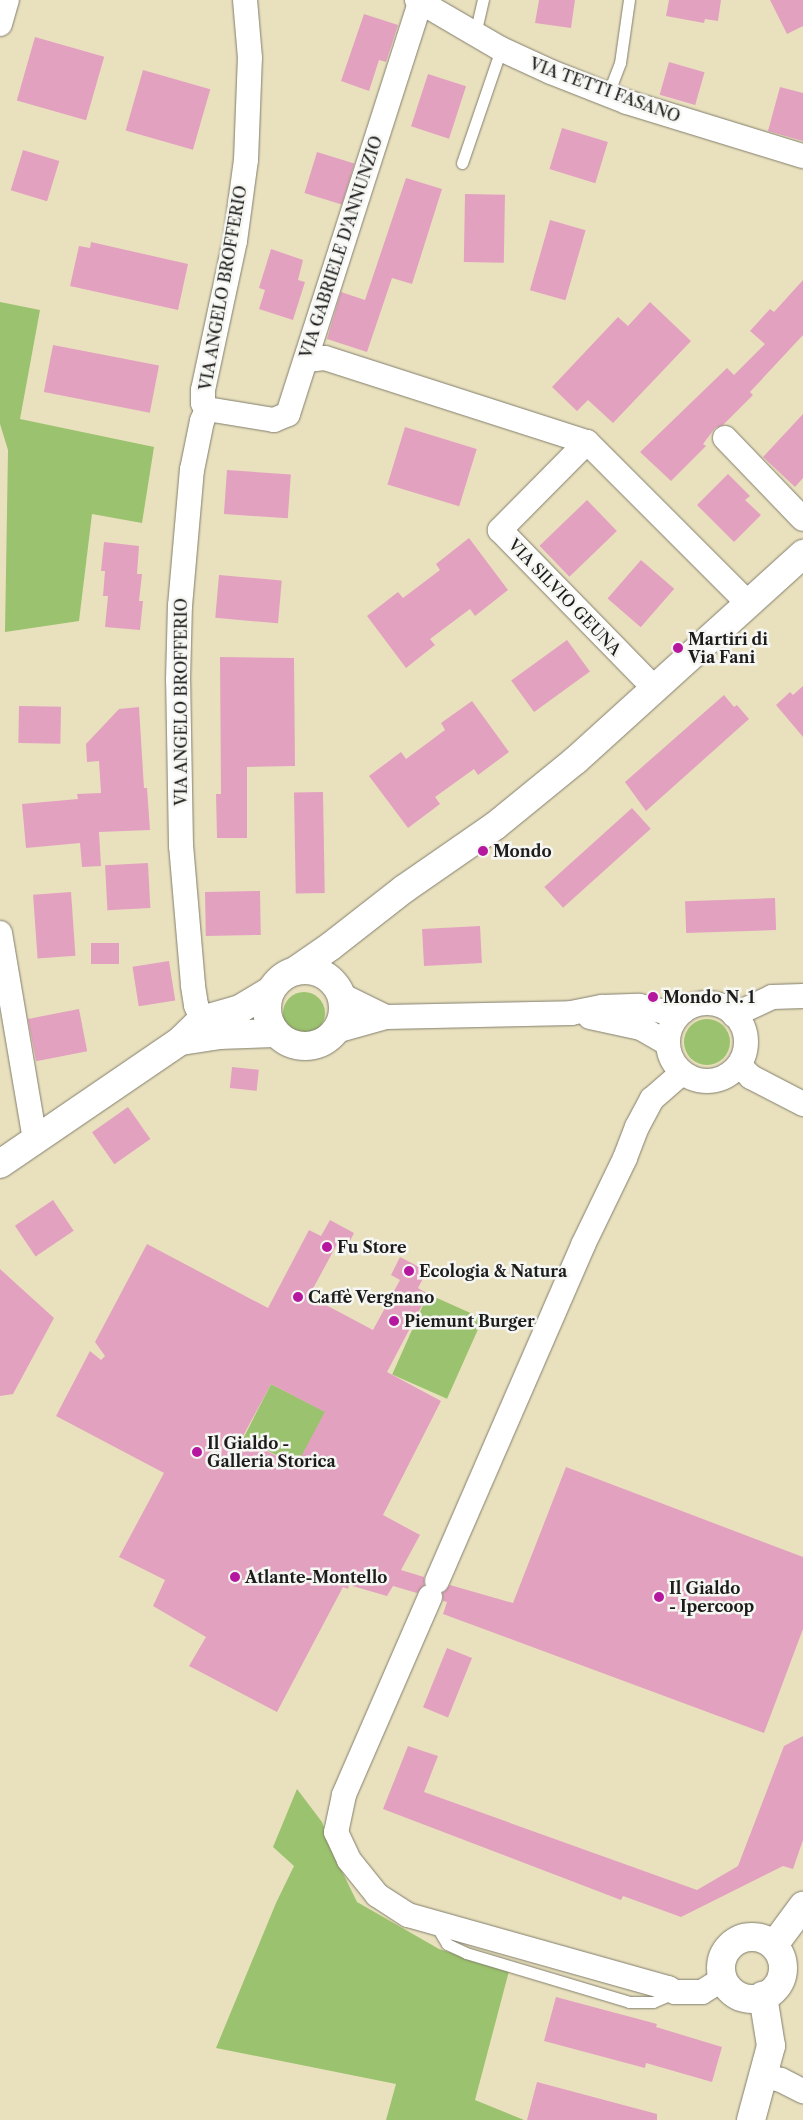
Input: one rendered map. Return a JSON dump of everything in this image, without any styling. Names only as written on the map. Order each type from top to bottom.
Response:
[{"type":"street","points":[[0,24],[7,0]]},
{"type":"street","name":"VIA ANGELO BROFFERIO","points":[[202,1020],[196,1005],[193,985],[181,846],[178,680],[180,606],[192,470],[202,421],[207,409],[203,403],[203,390],[235,241],[246,160],[250,58],[245,0]]},
{"type":"street","name":"VIA GABRIELE D'ANNUNZIO","points":[[207,409],[274,420],[288,414],[418,1]]},
{"type":"street","name":"VIA TETTI FASANO","points":[[418,1],[501,49],[608,94],[803,156]]},
{"type":"street","points":[[306,360],[325,358],[587,442],[749,604]]},
{"type":"street","points":[[725,438],[803,519]]},
{"type":"street","name":"VIA SILVIO GEUNA","points":[[587,442],[500,530],[654,689]]},
{"type":"street","points":[[0,1164],[180,1041],[202,1020],[240,1009],[270,990],[277,982],[353,929],[404,889],[495,826],[576,760],[803,554]]},
{"type":"street","points":[[336,1031],[343,1014],[339,967],[353,929]]},
{"type":"street","points":[[0,933],[5,994],[36,1139]]},
{"type":"street","points":[[295,971],[320,972],[340,992],[386,1017]]},
{"type":"street","points":[[270,990],[266,1012],[269,1023],[275,1033],[284,1041],[296,1046],[309,1047],[321,1043],[336,1031],[386,1017],[571,1013],[602,1007],[639,1006],[678,1015]]},
{"type":"street","points":[[734,1015],[772,997],[803,996]]},
{"type":"street","points":[[706,1004],[725,1007],[734,1015],[745,1034],[746,1045],[739,1065],[730,1074],[718,1080],[706,1082],[693,1079],[682,1073],[672,1060],[667,1043],[672,1023],[678,1015],[688,1008],[706,1004]]},
{"type":"street","points":[[571,1013],[641,1028],[667,1043]]},
{"type":"street","points":[[180,1041],[219,1035],[275,1033]]},
{"type":"street","points":[[739,1065],[751,1077],[803,1104]]},
{"type":"street","points":[[682,1073],[652,1099],[637,1127],[625,1158],[583,1245],[344,1795],[336,1832],[349,1860],[377,1895],[408,1915],[668,1988],[675,1992],[702,1992],[723,1979]]},
{"type":"street","points":[[774,1945],[803,1906]]},
{"type":"street","points":[[755,1937],[774,1945],[781,1958],[782,1974],[779,1983],[764,1996],[744,1998],[735,1994],[723,1979],[723,1958],[735,1942],[755,1937]]},
{"type":"street","points":[[751,2120],[765,2076],[771,2046],[764,1996]]},
{"type":"street","points":[[765,2076],[782,2080],[803,2091]]},
{"type":"lane","points":[[475,34],[483,0]]},
{"type":"lane","points":[[608,94],[620,62],[629,0]]},
{"type":"lane","points":[[462,163],[501,49]]},
{"type":"green space","points":[[0,302],[40,310],[20,419],[154,447],[142,523],[92,514],[79,621],[5,632],[8,450],[0,424]]},
{"type":"green space","points":[[308,992],[316,995],[322,1001],[325,1013],[322,1025],[316,1031],[300,1034],[292,1031],[286,1025],[283,1009],[286,1001],[292,995]]},
{"type":"green space","points":[[702,1019],[712,1019],[726,1029],[730,1042],[726,1055],[720,1061],[712,1065],[702,1065],[688,1055],[684,1047],[684,1037],[694,1023]]},
{"type":"green space","points":[[428,1294],[483,1318],[447,1399],[392,1374]]},
{"type":"green space","points":[[271,1384],[325,1412],[298,1466],[243,1438]]},
{"type":"green space","points":[[297,1789],[322,1822],[333,1853],[357,1902],[439,1949],[509,1971],[475,2100],[524,2120],[386,2120],[396,2084],[216,2048],[276,1903],[294,1866],[273,1847]]},
{"type":"building","points":[[539,0],[575,0],[571,28],[535,23]]},
{"type":"building","points":[[669,0],[721,0],[718,21],[705,19],[704,23],[666,16]]},
{"type":"building","points":[[770,0],[803,0],[803,26],[787,34]]},
{"type":"building","points":[[364,14],[398,25],[386,62],[379,60],[369,91],[341,81]]},
{"type":"building","points":[[35,37],[104,57],[86,120],[17,100]]},
{"type":"building","points":[[669,62],[705,72],[695,105],[660,95]]},
{"type":"building","points":[[143,70],[210,89],[193,150],[126,131]]},
{"type":"building","points":[[428,74],[466,86],[449,139],[411,126]]},
{"type":"building","points":[[780,87],[803,93],[803,141],[768,131]]},
{"type":"building","points":[[562,128],[608,142],[595,183],[549,169]]},
{"type":"building","points":[[23,150],[59,161],[47,201],[11,190]]},
{"type":"building","points":[[317,152],[354,163],[342,205],[304,193]]},
{"type":"building","points":[[406,178],[442,189],[412,284],[392,278],[367,352],[327,339],[341,292],[365,300]]},
{"type":"building","points":[[465,194],[505,195],[504,263],[464,262]]},
{"type":"building","points":[[550,220],[586,230],[565,300],[530,290]]},
{"type":"building","points":[[91,242],[188,264],[178,310],[70,286],[79,246],[90,248]]},
{"type":"building","points":[[271,249],[303,260],[298,280],[305,282],[293,320],[259,309],[265,290],[259,288]]},
{"type":"building","points":[[803,280],[803,335],[750,392],[753,395],[723,425],[715,428],[703,444],[706,446],[671,481],[640,452],[727,368],[734,375],[765,344],[750,331],[770,309],[774,312]]},
{"type":"building","points":[[650,302],[691,341],[613,423],[588,400],[577,411],[552,387],[618,317],[628,326]]},
{"type":"building","points":[[53,345],[159,366],[150,413],[44,392]]},
{"type":"building","points":[[803,414],[803,478],[795,487],[763,457]]},
{"type":"building","points":[[405,427],[477,449],[459,506],[387,484]]},
{"type":"building","points":[[227,470],[291,474],[288,518],[224,514]]},
{"type":"building","points":[[728,474],[750,496],[745,500],[761,515],[734,542],[697,505]]},
{"type":"building","points":[[587,500],[617,531],[569,577],[540,546]]},
{"type":"building","points":[[469,538],[508,590],[475,616],[470,609],[430,639],[435,645],[406,668],[367,616],[398,592],[403,598],[440,570],[436,564]]},
{"type":"building","points":[[104,542],[139,546],[137,574],[142,574],[139,601],[143,601],[140,630],[105,627],[108,596],[103,596],[105,571],[101,571]]},
{"type":"building","points":[[641,560],[674,589],[641,627],[608,598]]},
{"type":"building","points":[[219,575],[282,580],[278,623],[215,618]]},
{"type":"building","points":[[567,640],[590,672],[534,712],[511,681]]},
{"type":"building","points":[[220,657],[294,658],[295,766],[247,767],[247,838],[217,838],[216,794],[221,794]]},
{"type":"building","points":[[803,686],[803,737],[776,705],[790,692],[793,695]]},
{"type":"building","points":[[724,695],[734,707],[737,705],[749,719],[646,811],[625,782]]},
{"type":"building","points":[[472,701],[509,752],[478,775],[474,769],[435,797],[440,804],[408,828],[369,776],[401,752],[406,759],[445,730],[441,723]]},
{"type":"building","points":[[19,706],[61,707],[60,744],[18,743]]},
{"type":"building","points":[[139,707],[144,788],[147,788],[150,830],[99,832],[101,866],[82,867],[80,843],[26,848],[22,804],[78,799],[77,794],[101,793],[99,761],[87,762],[86,744],[119,709]]},
{"type":"building","points":[[323,792],[325,893],[296,893],[294,793]]},
{"type":"building","points":[[632,808],[651,829],[563,908],[544,887]]},
{"type":"building","points":[[148,863],[150,908],[107,910],[105,865]]},
{"type":"building","points":[[260,891],[261,935],[206,936],[205,892]]},
{"type":"building","points":[[71,892],[75,956],[38,958],[33,895]]},
{"type":"building","points":[[775,898],[776,930],[686,933],[685,901]]},
{"type":"building","points":[[480,926],[482,963],[424,966],[422,929]]},
{"type":"building","points":[[91,943],[119,943],[119,964],[91,964]]},
{"type":"building","points":[[169,961],[175,1001],[139,1006],[132,967]]},
{"type":"building","points":[[79,1009],[87,1051],[36,1061],[28,1019]]},
{"type":"building","points":[[232,1067],[259,1070],[257,1091],[230,1088]]},
{"type":"building","points":[[128,1107],[150,1139],[114,1164],[92,1132]]},
{"type":"building","points":[[53,1200],[74,1231],[36,1256],[15,1226]]},
{"type":"building","name":"Il Gialdo - Galleria Storica","points":[[330,1220],[354,1233],[345,1251],[336,1246],[309,1296],[373,1330],[400,1280],[391,1275],[400,1257],[427,1271],[418,1288],[428,1294],[387,1372],[441,1401],[383,1515],[420,1535],[401,1570],[424,1577],[424,1585],[417,1593],[393,1586],[387,1596],[349,1585],[348,1589],[343,1587],[277,1712],[189,1666],[206,1637],[153,1606],[165,1580],[119,1557],[164,1473],[56,1416],[90,1351],[101,1360],[105,1356],[95,1342],[147,1244],[268,1308],[309,1230],[321,1236]],"holes":[[[271,1384],[325,1412],[296,1466],[242,1438]]]},
{"type":"building","points":[[0,1269],[54,1318],[13,1394],[0,1396]]},
{"type":"building","name":"Il Gialdo - Ipercoop","points":[[566,1467],[803,1557],[803,1629],[764,1733],[443,1614],[447,1602],[443,1601],[443,1593],[450,1585],[513,1603]]},
{"type":"building","points":[[447,1648],[472,1658],[448,1717],[423,1707]]},
{"type":"building","points":[[803,1736],[803,1840],[793,1869],[783,1866],[681,1917],[623,1896],[621,1900],[383,1809],[408,1746],[438,1756],[424,1792],[697,1890],[738,1866],[784,1746]]},
{"type":"building","points":[[556,1997],[657,2024],[656,2027],[722,2047],[712,2082],[646,2063],[645,2068],[544,2041]]},
{"type":"building","points":[[537,2082],[657,2114],[657,2120],[527,2120]]},
{"type":"place","name":"Martiri di Via Fani","points":[[678,648]]},
{"type":"place","name":"Mondo","points":[[483,851]]},
{"type":"place","name":"Mondo N. 1","points":[[653,997]]},
{"type":"place","name":"Fu Store","points":[[327,1247]]},
{"type":"place","name":"Ecologia & Natura","points":[[409,1271]]},
{"type":"place","name":"Caffè Vergnano","points":[[298,1297]]},
{"type":"place","name":"Piemunt Burger","points":[[394,1321]]},
{"type":"place","name":"Il Gialdo - Galleria Storica","points":[[197,1452]]},
{"type":"place","name":"Atlante-Montello","points":[[235,1577]]},
{"type":"place","name":"Il Gialdo - Ipercoop","points":[[659,1597]]}]
